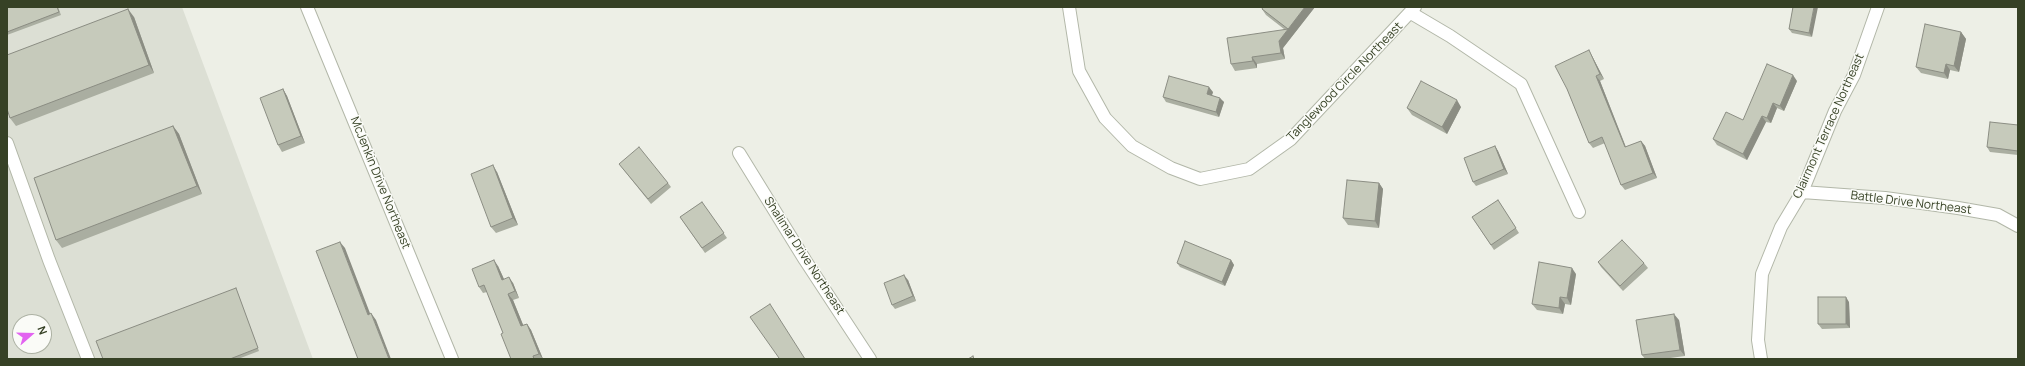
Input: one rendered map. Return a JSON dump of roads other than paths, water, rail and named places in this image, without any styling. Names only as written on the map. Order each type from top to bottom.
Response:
[{"type":"street","name":"McJenkin Drive Northeast","points":[[307,7],[452,359]]},
{"type":"street","name":"Tanglewood Circle Northeast","points":[[1069,7],[1078,71],[1105,118],[1132,146],[1171,168],[1200,179],[1249,169],[1291,140],[1413,10]]},
{"type":"street","name":"Clairmont Terrace Northeast","points":[[1761,359],[1758,340],[1762,274],[1781,227],[1802,192],[1835,111],[1854,75],[1878,7]]},
{"type":"street","points":[[1413,10],[1521,84],[1578,212]]},
{"type":"street","points":[[7,143],[49,260],[88,359]]},
{"type":"street","name":"Shalimar Drive Northeast","points":[[739,153],[805,260],[870,359]]},
{"type":"street","name":"Battle Drive Northeast","points":[[1802,192],[1886,198],[1958,208],[1998,215],[2018,226]]}]
